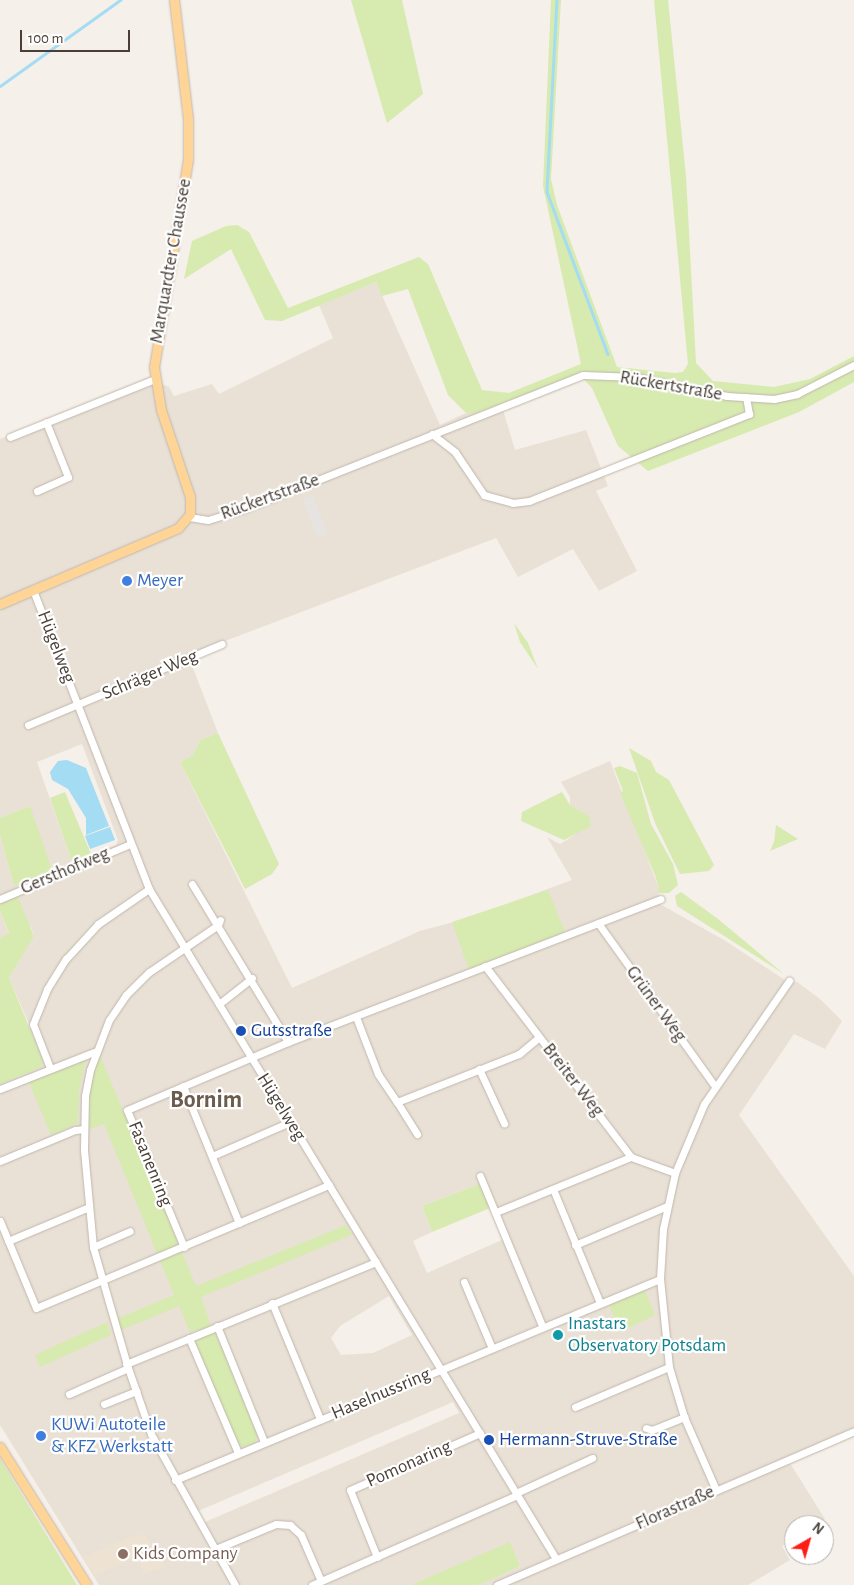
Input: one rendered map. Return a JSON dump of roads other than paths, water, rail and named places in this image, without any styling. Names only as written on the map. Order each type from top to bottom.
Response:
[{"type":"main road","name":"Marquardter Chaussee","points":[[174,0],[188,151],[156,344],[155,379],[161,410],[190,496],[189,517]]},
{"type":"main road","points":[[0,604],[174,530],[189,517]]},
{"type":"main road","points":[[0,1448],[86,1585]]},
{"type":"street","name":"Rückertstraße","points":[[189,517],[208,520],[247,508],[583,375],[636,376],[746,397],[774,399],[797,394],[854,365]]},
{"type":"street","points":[[10,437],[155,379]]},
{"type":"street","points":[[432,434],[455,452],[478,490],[496,501],[513,504],[529,501],[749,414],[746,397]]},
{"type":"street","points":[[37,491],[68,477],[46,422]]},
{"type":"street","name":"Hügelweg","points":[[33,590],[149,889],[556,1559]]},
{"type":"street","name":"Schräger Weg","points":[[78,705],[222,644]]},
{"type":"street","name":"Hügelweg","points":[[28,725],[78,705]]},
{"type":"street","name":"Gersthofweg","points":[[0,899],[130,844]]},
{"type":"street","points":[[192,884],[219,923],[288,1042]]},
{"type":"street","points":[[50,1068],[33,1024],[47,989],[66,959],[98,924],[149,889]]},
{"type":"street","points":[[250,1057],[660,899]]},
{"type":"street","points":[[219,923],[149,972],[131,989],[109,1020],[94,1052],[86,1091],[84,1129],[88,1208],[94,1247],[127,1366],[152,1434],[213,1550],[235,1585]]},
{"type":"street","name":"Grüner Weg","points":[[598,923],[714,1085]]},
{"type":"street","name":"Breiter Weg","points":[[486,966],[631,1157]]},
{"type":"street","points":[[219,1004],[252,979]]},
{"type":"street","points":[[716,1490],[684,1417],[669,1367],[660,1279],[667,1206],[675,1173],[691,1130],[714,1085],[789,981]]},
{"type":"street","points":[[356,1017],[378,1074],[417,1134]]},
{"type":"street","points":[[397,1102],[519,1054],[539,1037]]},
{"type":"street","points":[[0,1089],[94,1052]]},
{"type":"street","name":"Fasanenring","points":[[184,1247],[127,1110],[250,1057]]},
{"type":"street","points":[[479,1069],[504,1123]]},
{"type":"street","points":[[183,1086],[240,1223]]},
{"type":"street","points":[[212,1156],[290,1122]]},
{"type":"street","points":[[0,1161],[75,1130],[84,1129]]},
{"type":"street","points":[[496,1212],[631,1157],[675,1173]]},
{"type":"street","points":[[480,1176],[542,1326]]},
{"type":"street","points":[[0,1221],[36,1308],[329,1185]]},
{"type":"street","points":[[553,1190],[600,1303]]},
{"type":"street","points":[[575,1245],[667,1206]]},
{"type":"street","points":[[8,1241],[88,1208]]},
{"type":"street","points":[[94,1247],[130,1231]]},
{"type":"street","points":[[69,1394],[189,1338],[376,1262]]},
{"type":"street","points":[[441,1369],[491,1346],[660,1279]]},
{"type":"street","points":[[464,1282],[491,1346]]},
{"type":"street","name":"Haselnussring","points":[[272,1303],[320,1418]]},
{"type":"street","points":[[217,1326],[264,1442]]},
{"type":"street","points":[[189,1338],[238,1453]]},
{"type":"street","points":[[575,1407],[669,1367]]},
{"type":"street","name":"Haselnussring","points":[[175,1480],[441,1369]]},
{"type":"street","points":[[104,1404],[136,1390]]},
{"type":"street","points":[[646,1428],[652,1430],[684,1417]]},
{"type":"street","name":"Florastraße","points":[[497,1585],[854,1431]]},
{"type":"street","name":"Pomonaring","points":[[377,1557],[350,1490],[480,1433]]},
{"type":"street","points":[[312,1585],[517,1494],[592,1458]]},
{"type":"street","points":[[213,1550],[276,1524],[290,1524],[301,1535],[321,1581]]},
{"type":"water","points":[[67,760],[86,768],[109,826],[86,835],[86,818],[68,789],[52,780],[50,772],[58,761]]},
{"type":"water","points":[[110,827],[115,840],[90,849],[85,836]]},
{"type":"waterway","points":[[0,86],[120,0]]},
{"type":"waterway","points":[[557,0],[547,192],[608,354]]},
{"type":"place","name":"Meyer","points":[[127,581]]},
{"type":"place","name":"Gutsstraße","points":[[241,1031]]},
{"type":"place","name":"Inastars Observatory Potsdam","points":[[558,1335]]},
{"type":"place","name":"KUWi Autoteile & KFZ Werkstatt","points":[[41,1436]]},
{"type":"place","name":"Hermann-Struve-Straße","points":[[489,1440]]},
{"type":"place","name":"Kids Company","points":[[123,1554]]},
{"type":"district","name":"Bornim","points":[[206,1101]]}]
